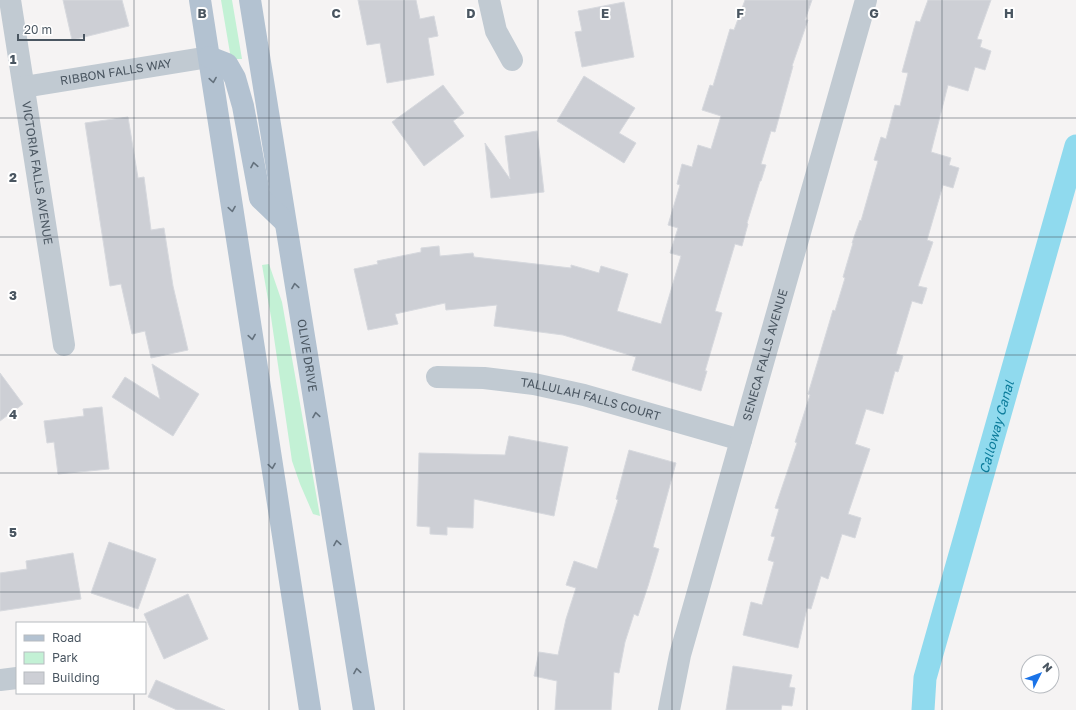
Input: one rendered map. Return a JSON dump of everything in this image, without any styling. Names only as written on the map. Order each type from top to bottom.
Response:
[{"type":"main road","points":[[200,0],[310,710]]},
{"type":"main road","name":"OLIVE DRIVE","points":[[250,0],[284,221],[364,710]]},
{"type":"main road","points":[[209,57],[227,64],[235,78],[260,198],[284,221]]},
{"type":"street","name":"VICTORIA FALLS AVENUE","points":[[10,0],[64,345]]},
{"type":"street","points":[[489,0],[496,32],[512,60]]},
{"type":"street","name":"SENECA FALLS AVENUE","points":[[669,710],[680,655],[866,0]]},
{"type":"street","name":"RIBBON FALLS WAY","points":[[24,87],[209,57]]},
{"type":"street","name":"TALLULAH FALLS COURT","points":[[437,376],[484,378],[534,384],[584,395],[741,440]]},
{"type":"street","points":[[0,680],[16,678]]},
{"type":"green space","points":[[221,0],[232,0],[242,59],[231,59]]},
{"type":"green space","points":[[269,264],[282,302],[320,516],[313,514],[292,461],[262,265]]},
{"type":"building","points":[[63,0],[122,0],[129,26],[72,40]]},
{"type":"building","points":[[358,0],[416,0],[420,19],[434,16],[438,36],[428,38],[434,75],[387,83],[380,43],[367,45]]},
{"type":"building","points":[[745,0],[812,0],[805,20],[808,20],[792,66],[775,132],[771,131],[761,164],[766,165],[747,223],[742,246],[735,244],[715,311],[722,313],[705,371],[707,371],[701,391],[632,370],[636,357],[563,335],[494,326],[497,305],[446,310],[445,303],[395,314],[398,324],[368,330],[354,269],[378,264],[377,261],[421,252],[421,248],[439,246],[440,256],[473,253],[474,257],[571,268],[571,265],[599,273],[601,266],[628,274],[617,311],[661,324],[681,256],[670,253],[678,228],[668,225],[680,185],[677,184],[682,164],[692,167],[698,145],[711,149],[721,116],[702,110],[710,85],[713,86],[730,29],[734,30]]},
{"type":"building","points":[[928,0],[991,0],[977,39],[982,40],[980,47],[991,51],[985,70],[975,67],[968,91],[948,85],[931,152],[951,158],[949,165],[959,168],[953,188],[943,185],[927,240],[933,242],[918,286],[927,288],[922,304],[912,301],[896,354],[903,356],[898,372],[895,371],[883,414],[866,409],[855,444],[870,449],[848,514],[861,518],[855,538],[842,534],[828,579],[821,576],[811,609],[807,608],[798,648],[743,635],[751,602],[762,605],[774,562],[768,560],[775,537],[771,536],[779,509],[775,508],[797,443],[795,442],[810,395],[808,394],[833,310],[835,311],[845,278],[843,277],[852,243],[860,220],[861,221],[878,161],[874,160],[881,137],[886,139],[895,105],[900,106],[908,73],[902,72],[916,21],[920,22]]},
{"type":"building","points":[[624,2],[634,57],[582,67],[575,32],[582,31],[578,11]]},
{"type":"building","points":[[584,76],[635,108],[619,133],[636,143],[624,163],[557,121]]},
{"type":"building","points":[[443,85],[464,113],[453,121],[464,136],[424,166],[392,122]]},
{"type":"building","points":[[128,117],[138,178],[144,177],[151,230],[164,228],[173,286],[188,350],[151,358],[145,331],[132,334],[121,284],[110,286],[85,123]]},
{"type":"building","points":[[537,131],[544,192],[491,198],[485,143],[510,179],[505,136]]},
{"type":"building","points":[[152,364],[199,394],[173,436],[112,397],[125,377],[160,399]]},
{"type":"building","points":[[0,373],[23,404],[0,421]]},
{"type":"building","points":[[102,407],[109,469],[58,474],[54,442],[47,443],[44,421],[84,416],[83,409]]},
{"type":"building","points":[[509,436],[568,447],[554,516],[474,499],[473,528],[447,527],[447,535],[430,534],[430,527],[417,526],[419,453],[505,455]]},
{"type":"building","points":[[629,450],[676,463],[653,547],[659,549],[638,616],[634,614],[625,642],[619,673],[614,672],[611,710],[555,710],[557,681],[534,676],[539,652],[558,655],[566,619],[576,588],[566,585],[574,561],[597,569],[618,500],[616,499]]},
{"type":"building","points":[[109,542],[156,559],[138,609],[91,593]]},
{"type":"building","points":[[73,553],[81,599],[0,611],[0,573],[27,569],[26,561]]},
{"type":"building","points":[[188,594],[208,639],[164,659],[144,614]]},
{"type":"building","points":[[733,666],[792,675],[789,687],[795,688],[792,706],[782,705],[781,710],[726,710]]},
{"type":"building","points":[[156,680],[225,710],[177,710],[148,697]]},
{"type":"waterway","name":"Calloway Canal","points":[[923,710],[925,678],[1076,146]]}]
